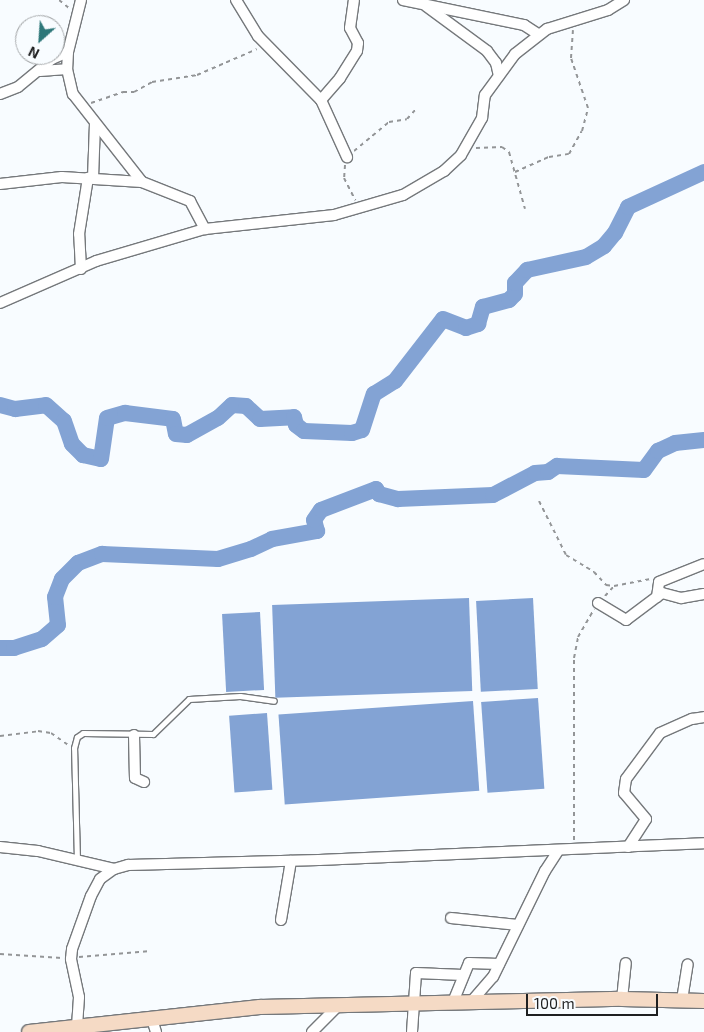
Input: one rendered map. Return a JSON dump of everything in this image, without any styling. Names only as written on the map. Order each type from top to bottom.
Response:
[{"type":"main road","points":[[29,1032],[77,1026],[154,1026],[260,1007],[338,1006],[414,1002],[622,999],[704,1002]]},
{"type":"street","points":[[81,0],[68,52],[67,69],[73,94],[142,182]]},
{"type":"street","points":[[236,0],[258,36],[321,100],[348,157]]},
{"type":"street","points":[[321,100],[340,78],[356,51],[358,43],[350,28],[354,0]]},
{"type":"street","points":[[403,0],[524,24],[538,34]]},
{"type":"street","points":[[0,303],[127,250],[168,242],[205,229],[334,216],[382,204],[444,171],[466,149],[482,118],[485,95],[515,54],[538,34],[608,10],[624,0]]},
{"type":"street","points":[[425,5],[487,51],[496,63],[499,76]]},
{"type":"street","points":[[0,94],[18,87],[40,71],[52,59],[68,52]]},
{"type":"street","points":[[40,71],[67,69]]},
{"type":"street","points":[[81,269],[79,234],[90,178],[95,123]]},
{"type":"street","points":[[0,184],[62,177],[142,182],[190,201],[205,229]]},
{"type":"street","points":[[657,597],[659,582],[704,564]]},
{"type":"street","points":[[598,603],[626,620],[662,593],[681,598],[704,594]]},
{"type":"street","points":[[628,847],[646,819],[624,793],[626,779],[660,733],[692,719],[704,717]]},
{"type":"street","points":[[134,736],[138,757],[135,778],[144,782]]},
{"type":"street","points":[[0,847],[38,851],[114,868],[128,865],[558,851],[704,843]]},
{"type":"street","points":[[471,1002],[490,982],[558,851]]},
{"type":"street","points":[[281,920],[291,861]]},
{"type":"street","points":[[77,1026],[79,997],[71,959],[91,896],[100,880],[114,868]]},
{"type":"street","points":[[451,918],[518,926]]},
{"type":"street","points":[[453,1002],[463,975],[472,961],[499,964]]},
{"type":"street","points":[[622,999],[626,963]]},
{"type":"street","points":[[682,1000],[688,964]]},
{"type":"street","points":[[412,1032],[414,977],[419,971],[463,975]]},
{"type":"street","points":[[312,1032],[338,1006]]},
{"type":"lane","points":[[77,860],[74,748],[78,737],[83,733],[134,736],[154,734],[189,699],[240,696],[274,701]]},
{"type":"path","points":[[59,0],[78,15]]},
{"type":"path","points":[[515,172],[549,157],[569,154],[582,131],[588,108],[571,58],[575,20]]},
{"type":"path","points":[[81,105],[123,92],[134,92],[152,82],[198,75],[249,50],[272,49]]},
{"type":"path","points":[[360,208],[344,178],[348,157],[390,122],[407,119],[417,108]]},
{"type":"path","points":[[466,149],[502,147],[510,154],[525,209]]},
{"type":"path","points":[[539,501],[566,555],[594,572],[606,585],[614,586],[654,577]]},
{"type":"path","points":[[575,850],[574,658],[578,637],[598,603],[614,586]]},
{"type":"path","points":[[0,736],[30,730],[52,733],[74,748]]},
{"type":"path","points":[[0,954],[71,959],[151,951]]},
{"type":"water","points":[[469,598],[472,691],[275,698],[272,605]]},
{"type":"water","points":[[533,598],[538,689],[481,692],[476,601]]},
{"type":"water","points":[[260,612],[264,690],[226,692],[222,614]]},
{"type":"water","points":[[538,698],[544,789],[487,793],[481,702]]},
{"type":"water","points":[[473,701],[479,791],[285,804],[278,715]]},
{"type":"water","points":[[267,713],[272,790],[234,792],[229,716]]},
{"type":"waterway","points":[[0,405],[15,409],[46,405],[64,421],[72,444],[83,455],[101,459],[107,418],[125,413],[173,419],[176,434],[187,435],[218,418],[232,405],[246,406],[260,419],[294,417],[296,425],[304,431],[352,433],[362,430],[374,394],[395,381],[443,319],[466,328],[478,324],[483,307],[509,300],[515,294],[515,283],[527,270],[586,257],[604,246],[615,233],[628,207],[704,172]]},
{"type":"waterway","points":[[0,648],[14,648],[42,639],[58,625],[55,597],[62,579],[78,563],[102,554],[218,559],[251,549],[272,539],[317,531],[314,520],[321,510],[376,489],[379,494],[398,499],[493,495],[535,473],[548,472],[557,466],[644,470],[658,451],[675,443],[704,440]]}]
